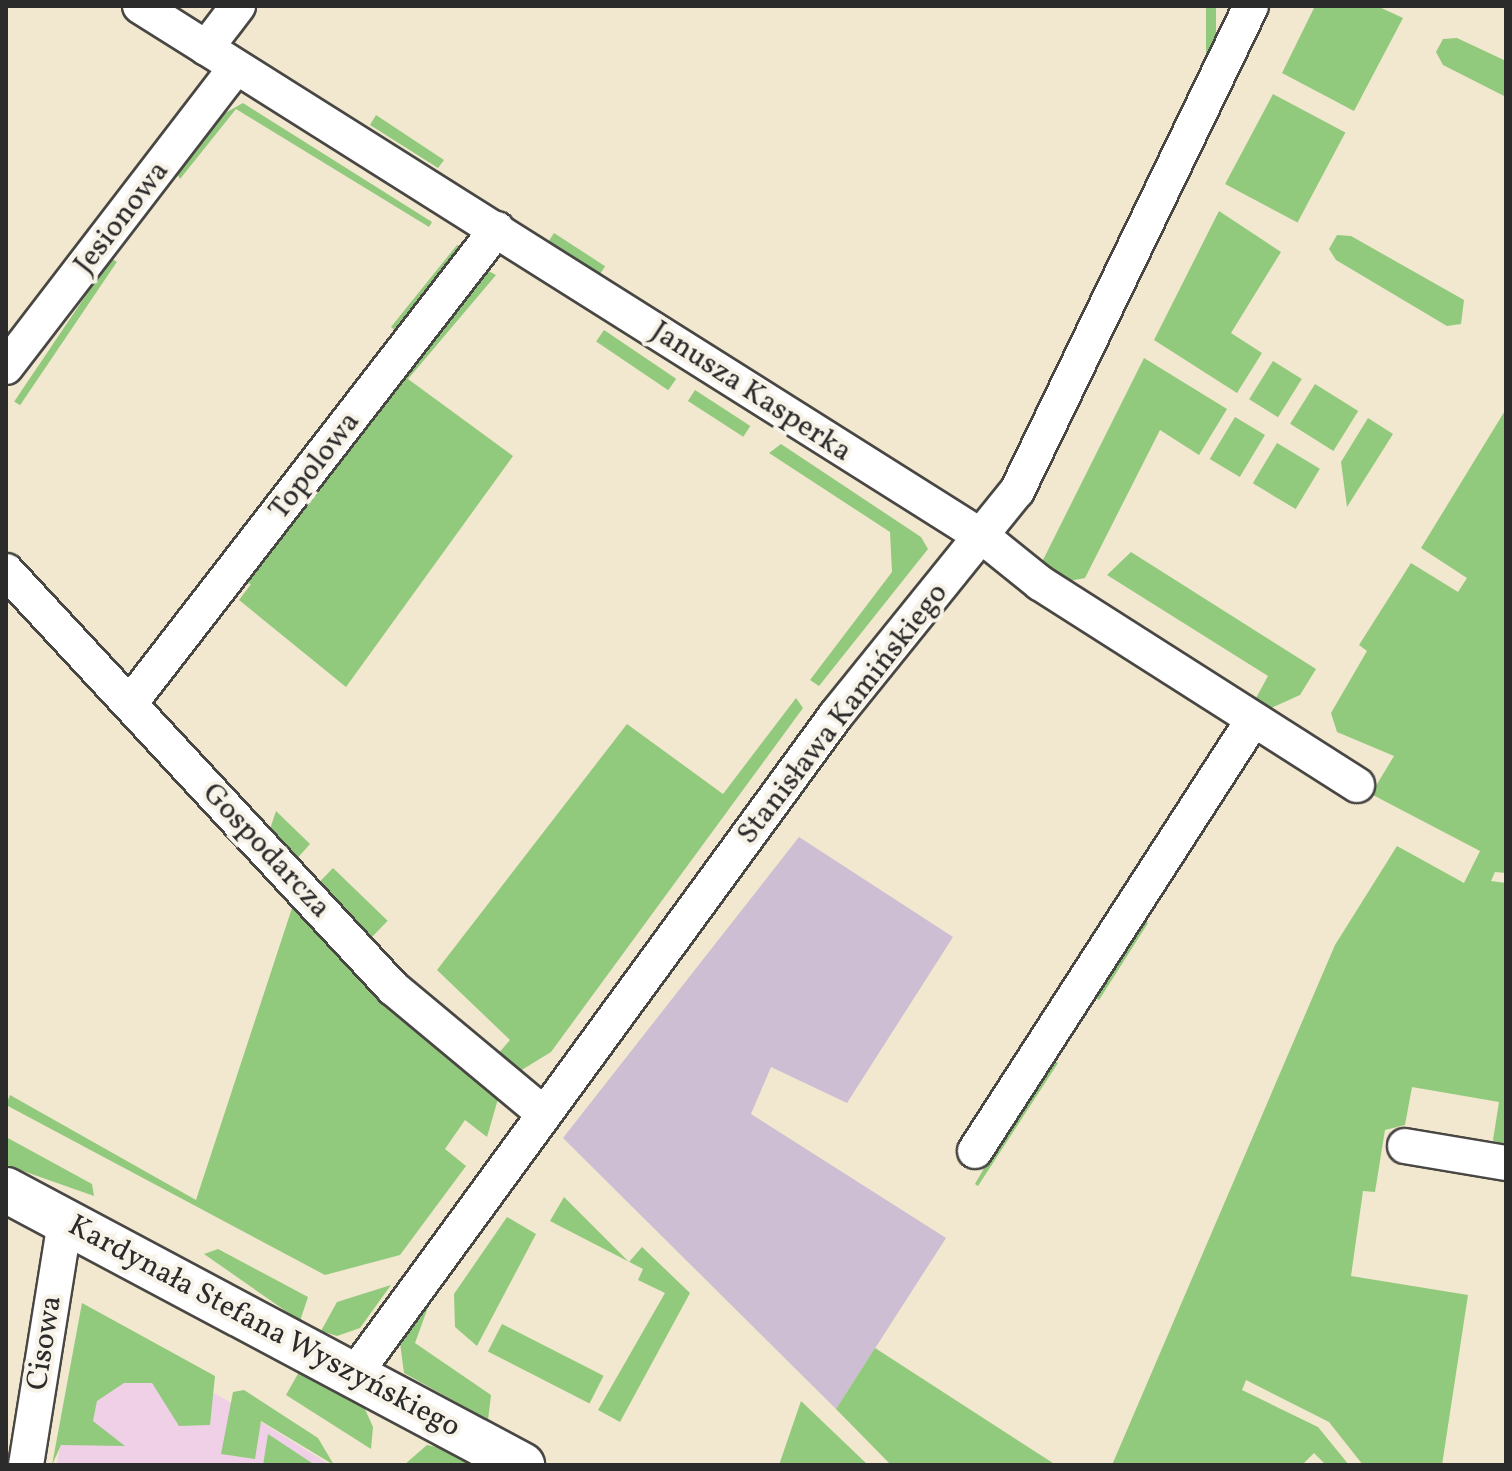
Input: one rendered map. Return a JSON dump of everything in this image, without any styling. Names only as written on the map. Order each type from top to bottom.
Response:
[{"type":"street","name":"Janusza Kasperka","points":[[140,6],[984,538],[1253,720],[1357,785]]},
{"type":"street","points":[[206,48],[238,6]]},
{"type":"street","name":"Stanisława Kamińskiego","points":[[354,1375],[836,715],[984,538],[1017,491],[1251,6]]},
{"type":"street","name":"Jesionowa","points":[[6,367],[236,67]]},
{"type":"street","name":"Topolowa","points":[[131,702],[497,229]]},
{"type":"street","name":"Gospodarcza","points":[[6,571],[131,702],[393,988],[543,1113]]},
{"type":"street","points":[[975,1151],[1253,720]]},
{"type":"street","points":[[1405,1146],[1506,1163]]},
{"type":"street","name":"Kardynała Stefana Wyszyńskiego","points":[[6,1190],[522,1465]]},
{"type":"street","name":"Cisowa","points":[[26,1465],[65,1222]]},
{"type":"shaded area","points":[[799,837],[953,937],[847,1103],[771,1067],[751,1114],[946,1238],[836,1409],[563,1138]]},
{"type":"shaded area","points":[[104,1334],[223,1398],[330,1465],[57,1465],[75,1349]]},
{"type":"green space","points":[[1206,6],[1216,6],[1216,61],[1206,61]]},
{"type":"green space","points":[[1315,6],[1377,6],[1403,18],[1354,111],[1282,73]]},
{"type":"green space","points":[[1457,38],[1506,61],[1506,97],[1443,65],[1436,52],[1443,39]]},
{"type":"green space","points":[[1273,94],[1345,132],[1298,223],[1225,184]]},
{"type":"green space","points":[[243,103],[432,222],[429,227],[236,109],[180,179],[176,172],[218,117]]},
{"type":"green space","points":[[376,115],[444,160],[438,168],[370,125]]},
{"type":"green space","points":[[1219,211],[1281,252],[1231,333],[1262,353],[1237,393],[1154,340]]},
{"type":"green space","points":[[554,233],[605,266],[600,274],[549,241]]},
{"type":"green space","points":[[1337,235],[1351,236],[1464,300],[1461,324],[1447,326],[1336,260],[1329,249]]},
{"type":"green space","points":[[457,245],[463,248],[401,335],[391,327]]},
{"type":"green space","points":[[111,258],[117,262],[20,405],[14,401]]},
{"type":"green space","points":[[485,269],[496,275],[408,379],[513,456],[346,687],[239,600],[251,584],[240,581]]},
{"type":"green space","points":[[604,330],[676,379],[668,390],[596,342]]},
{"type":"green space","points":[[1144,358],[1227,409],[1199,455],[1160,430],[1085,578],[1064,582],[1041,564]]},
{"type":"green space","points":[[1273,361],[1302,379],[1278,417],[1249,399]]},
{"type":"green space","points":[[1315,384],[1358,411],[1333,451],[1290,424]]},
{"type":"green space","points":[[695,390],[750,426],[743,437],[688,401]]},
{"type":"green space","points":[[1506,409],[1506,873],[1495,872],[1491,881],[1506,883],[1506,1150],[1493,1140],[1499,1102],[1412,1087],[1405,1125],[1385,1130],[1375,1192],[1363,1191],[1351,1276],[1468,1295],[1442,1465],[1363,1465],[1329,1422],[1246,1380],[1242,1390],[1318,1427],[1349,1465],[1326,1465],[1314,1453],[1302,1465],[1112,1465],[1335,945],[1397,846],[1464,883],[1480,851],[1371,794],[1394,756],[1337,732],[1331,713],[1367,651],[1359,645],[1411,563],[1458,592],[1467,578],[1421,548]]},
{"type":"green space","points":[[1235,417],[1265,435],[1240,477],[1210,459]]},
{"type":"green space","points":[[1368,418],[1393,434],[1347,507],[1341,462]]},
{"type":"green space","points":[[1277,443],[1320,469],[1296,509],[1253,483]]},
{"type":"green space","points":[[781,444],[921,537],[928,549],[819,686],[810,680],[892,572],[890,532],[769,453]]},
{"type":"green space","points":[[1131,552],[1316,669],[1300,695],[1269,709],[1255,700],[1268,676],[1107,575]]},
{"type":"green space","points":[[796,698],[803,708],[551,1052],[520,1071],[498,1054],[510,1040],[437,970],[627,724],[723,794]]},
{"type":"green space","points":[[276,811],[310,844],[294,862],[269,832]]},
{"type":"green space","points":[[333,868],[388,921],[370,939],[315,887]]},
{"type":"green space","points":[[293,905],[498,1099],[487,1137],[465,1120],[445,1149],[466,1166],[400,1255],[325,1275],[6,1105],[10,1095],[196,1200]]},
{"type":"green space","points":[[1138,918],[1148,923],[1099,1000],[1088,993]]},
{"type":"green space","points":[[1047,1057],[1058,1063],[978,1186],[975,1184]]},
{"type":"green space","points":[[6,1137],[92,1184],[94,1196],[6,1165]]},
{"type":"green space","points":[[564,1197],[629,1262],[550,1221]]},
{"type":"green space","points":[[507,1217],[536,1234],[477,1346],[455,1327],[454,1294]]},
{"type":"green space","points":[[642,1247],[690,1293],[620,1422],[598,1410],[665,1293],[638,1280],[643,1269],[629,1262]]},
{"type":"green space","points":[[218,1249],[308,1297],[300,1321],[204,1254]]},
{"type":"green space","points":[[391,1285],[360,1328],[337,1336],[321,1331],[337,1302]]},
{"type":"green space","points":[[431,1299],[415,1343],[491,1395],[488,1420],[404,1373],[400,1343]]},
{"type":"green space","points":[[82,1303],[215,1376],[210,1425],[179,1426],[152,1383],[124,1383],[97,1401],[93,1421],[125,1446],[61,1445],[52,1465]]},
{"type":"green space","points":[[502,1324],[604,1376],[590,1403],[488,1352]]},
{"type":"green space","points":[[875,1348],[1056,1465],[891,1465],[836,1409]]},
{"type":"green space","points":[[299,1372],[364,1407],[373,1427],[371,1449],[286,1395]]},
{"type":"green space","points":[[244,1390],[318,1438],[334,1465],[261,1421],[255,1459],[221,1454],[233,1392]]},
{"type":"green space","points":[[801,1401],[868,1465],[779,1465]]},
{"type":"green space","points":[[268,1434],[315,1465],[263,1465]]},
{"type":"green space","points":[[427,1445],[441,1448],[471,1465],[404,1465]]}]
